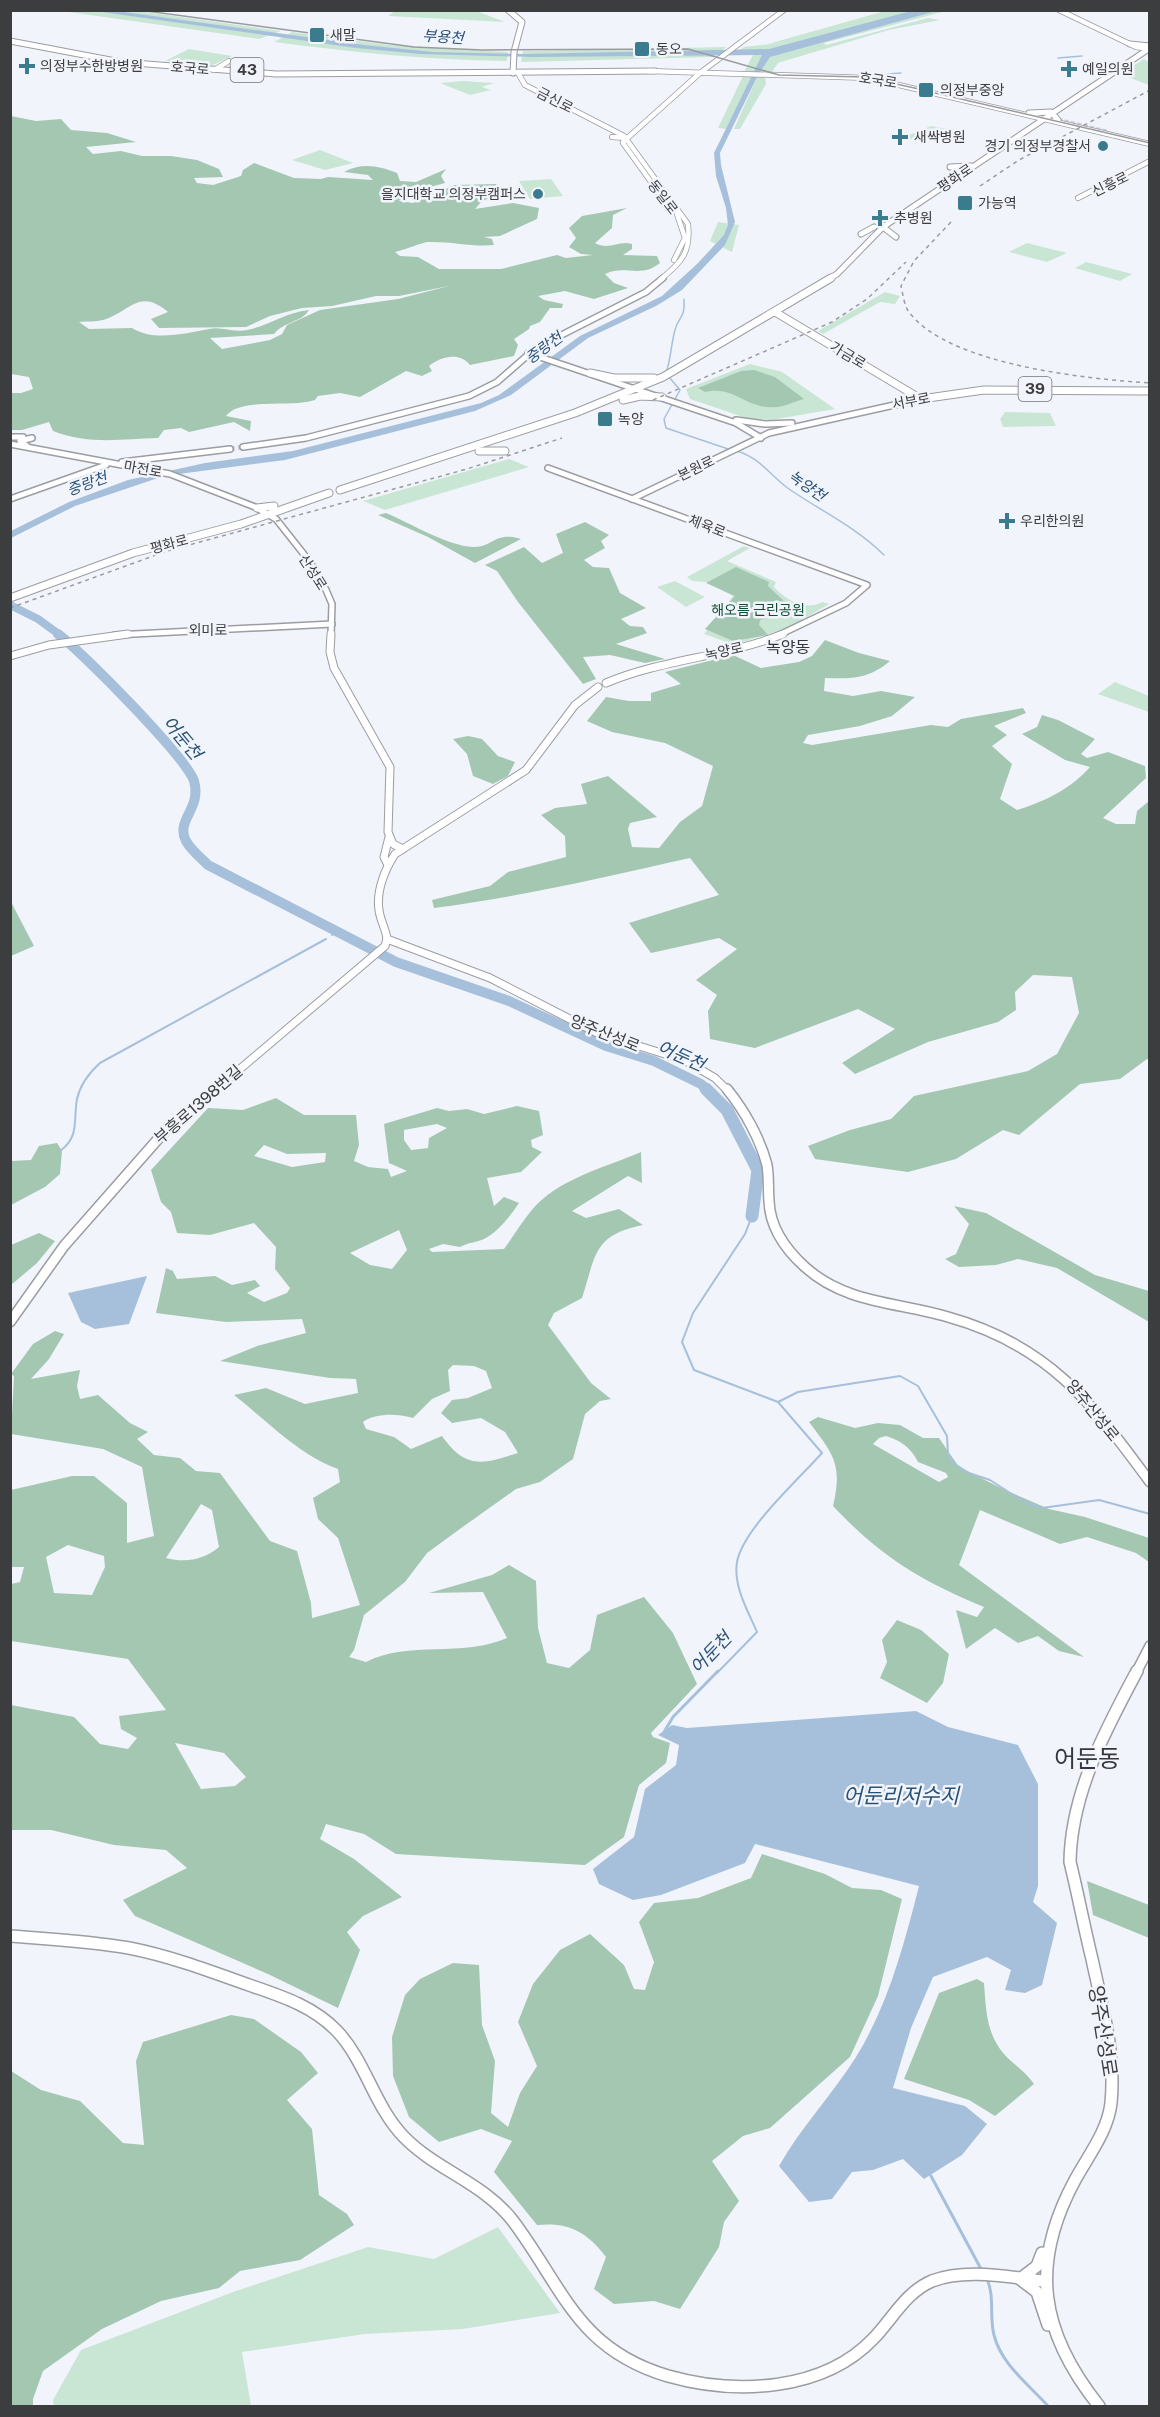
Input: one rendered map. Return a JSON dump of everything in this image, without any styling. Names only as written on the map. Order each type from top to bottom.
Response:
[{"type":"main road","points":[[510,10],[526,24],[516,52],[515,73]]},
{"type":"main road","points":[[12,39],[51,47]]},
{"type":"main road","points":[[12,39],[87,58],[84,61],[128,62]]},
{"type":"main road","name":"호국로","points":[[12,39],[128,62]]},
{"type":"main road","points":[[1130,44],[1149,48]]},
{"type":"main road","points":[[1130,44],[1140,50],[1140,53]]},
{"type":"main road","name":"평화로","points":[[494,442],[508,440],[639,389],[665,377],[766,318],[840,271],[884,227],[1051,112],[1149,48]]},
{"type":"main road","name":"호국로","points":[[87,58],[276,74],[489,72]]},
{"type":"main road","points":[[229,61],[226,68],[256,71]]},
{"type":"main road","name":"43","points":[[489,72],[509,68],[514,62]]},
{"type":"main road","name":"호국로","points":[[215,69],[371,73]]},
{"type":"main road","points":[[489,72],[655,70]]},
{"type":"main road","points":[[1029,113],[1051,112],[1059,120]]},
{"type":"main road","points":[[974,165],[977,174],[958,176],[955,169],[950,167],[974,165]]},
{"type":"main road","points":[[861,234],[873,225],[881,225],[898,218]]},
{"type":"main road","points":[[884,227],[896,237]]},
{"type":"main road","name":"가금로","points":[[775,312],[921,399]]},
{"type":"main road","points":[[766,318],[777,318],[799,325]]},
{"type":"main road","points":[[593,374],[620,378],[665,377]]},
{"type":"main road","points":[[593,374],[610,385],[610,394],[604,403]]},
{"type":"main road","points":[[664,398],[656,390],[665,377]]},
{"type":"main road","name":"서부로","points":[[921,399],[984,390],[1149,391]]},
{"type":"main road","points":[[604,403],[640,396],[664,398]]},
{"type":"main road","name":"평화로","points":[[340,490],[494,442],[590,409]]},
{"type":"main road","points":[[458,453],[486,450],[505,452],[500,446],[508,440]]},
{"type":"main road","name":"평화로","points":[[11,597],[133,553],[272,516],[325,494],[257,508]]},
{"type":"street","points":[[623,137],[692,80],[784,10]]},
{"type":"street","points":[[1059,10],[1130,44]]},
{"type":"street","points":[[215,69],[229,61]]},
{"type":"street","points":[[655,70],[705,71]]},
{"type":"street","points":[[655,70],[765,75]]},
{"type":"street","points":[[675,71],[696,74],[692,80]]},
{"type":"street","points":[[623,137],[707,74],[705,71]]},
{"type":"street","points":[[854,76],[877,72]]},
{"type":"street","name":"금신로","points":[[515,73],[520,86],[623,137]]},
{"type":"street","name":"호국로","points":[[765,75],[880,78],[1043,118]]},
{"type":"street","name":"호국로","points":[[765,75],[877,80],[1059,120]]},
{"type":"street","points":[[862,80],[877,80]]},
{"type":"street","points":[[1059,120],[1149,143]]},
{"type":"street","points":[[1059,120],[1124,137]]},
{"type":"street","points":[[605,137],[623,137],[631,140],[633,148]]},
{"type":"street","name":"동일로","points":[[243,447],[306,438],[460,399],[489,387],[528,353],[646,292],[678,264],[691,237],[688,224],[623,137]]},
{"type":"street","name":"동일로","points":[[528,353],[527,349],[530,347],[648,285],[671,265],[684,242],[684,232],[677,214],[623,137]]},
{"type":"street","name":"신흥로","points":[[1149,161],[1078,198],[1149,166]]},
{"type":"street","points":[[1071,196],[1114,178]]},
{"type":"street","points":[[528,353],[712,414],[736,423],[760,438]]},
{"type":"street","name":"서부로","points":[[760,438],[828,419],[921,399]]},
{"type":"street","points":[[397,415],[415,407]]},
{"type":"street","points":[[712,414],[765,424],[828,419]]},
{"type":"street","points":[[10,437],[23,437]]},
{"type":"street","points":[[32,438],[20,443],[75,466],[47,484]]},
{"type":"street","name":"본원로","points":[[632,499],[760,438]]},
{"type":"street","name":"마전로","points":[[10,444],[129,466],[191,481],[272,516]]},
{"type":"street","points":[[43,451],[108,459],[230,449]]},
{"type":"street","points":[[10,499],[47,484],[110,464],[167,455]]},
{"type":"street","name":"체육로","points":[[548,468],[867,585]]},
{"type":"street","name":"산성로","points":[[272,516],[321,580],[332,604],[332,627]]},
{"type":"street","name":"녹양로","points":[[606,683],[649,668],[734,650],[772,639],[839,607],[861,593],[867,585]]},
{"type":"street","points":[[332,627],[330,652],[334,668],[368,732],[390,766],[387,807],[389,837],[384,857],[388,865]]},
{"type":"street","name":"외미로","points":[[10,656],[83,641],[192,629],[332,627]]},
{"type":"street","points":[[387,939],[379,900],[388,865],[403,849],[526,770],[538,757],[566,712],[598,687]]},
{"type":"street","points":[[389,837],[398,840],[418,839]]},
{"type":"street","points":[[389,837],[393,844],[403,849]]},
{"type":"street","points":[[383,924],[396,939],[422,953]]},
{"type":"street","name":"부흥로1398번길","points":[[10,1322],[64,1246],[166,1130],[295,1024],[381,949],[387,939]]},
{"type":"street","name":"양주산성로","points":[[387,939],[505,986],[596,1033],[685,1061],[714,1077],[733,1097],[764,1157],[771,1222],[789,1249],[811,1271],[831,1286],[854,1296],[965,1321],[1003,1335],[1030,1350],[1057,1368],[1078,1388],[1149,1482]]},
{"type":"street","points":[[381,949],[400,949],[422,953]]},
{"type":"street","name":"양주산성로","points":[[1099,2406],[1074,2374],[1055,2334],[1044,2281],[1053,2230],[1105,2126],[1110,2110],[1111,2090],[1106,2027],[1070,1862],[1071,1826],[1090,1770],[1149,1646]]},
{"type":"street","points":[[10,1936],[139,1950],[212,1971],[273,1993],[314,2012],[330,2024],[351,2052],[398,2131],[421,2154],[492,2198],[511,2218],[578,2321],[604,2345],[642,2367],[686,2379],[744,2387],[769,2387],[800,2381],[839,2366],[867,2346],[919,2287],[943,2279],[978,2275],[1044,2281]]},
{"type":"street","points":[[1020,2279],[1036,2267],[1041,2260],[1046,2234],[1053,2230]]},
{"type":"street","points":[[1020,2279],[1036,2292],[1049,2328],[1055,2334]]},
{"type":"green space","points":[[474,10],[505,22],[388,16],[395,11]]},
{"type":"green space","points":[[62,11],[138,11],[281,31],[259,39]]},
{"type":"green space","points":[[885,11],[946,11],[824,43],[826,45],[928,18],[940,20],[889,30],[784,61],[778,63],[772,72],[744,72],[753,55],[733,55],[744,47],[787,42],[768,44]]},
{"type":"green space","points":[[292,32],[389,45],[508,52],[507,61],[390,55],[274,42]]},
{"type":"green space","points":[[726,47],[713,57],[521,62],[523,51]]},
{"type":"green space","points":[[189,49],[232,56],[213,65],[165,61]]},
{"type":"green space","points":[[1144,59],[1149,62],[1149,85],[1120,74]]},
{"type":"green space","points":[[743,76],[752,76],[727,129],[718,128]]},
{"type":"green space","points":[[757,77],[765,77],[766,84],[740,129],[734,129]]},
{"type":"green space","points":[[463,81],[494,83],[482,87],[491,90],[470,95],[440,83]]},
{"type":"green space","points":[[11,116],[36,121],[61,119],[71,130],[107,133],[136,142],[86,147],[93,154],[121,151],[142,156],[171,156],[197,160],[219,169],[223,177],[194,178],[197,183],[213,185],[241,176],[243,170],[254,163],[294,178],[321,179],[328,177],[373,180],[368,175],[344,172],[357,167],[371,166],[397,173],[400,181],[416,182],[446,169],[441,176],[445,183],[407,193],[399,201],[413,203],[455,185],[496,184],[503,193],[482,201],[475,209],[513,203],[539,208],[537,219],[500,236],[484,237],[492,239],[494,245],[427,242],[395,252],[400,256],[418,257],[439,269],[501,269],[557,255],[566,258],[593,255],[581,254],[569,247],[576,238],[569,228],[582,216],[627,208],[613,215],[612,228],[595,243],[605,246],[632,244],[632,249],[623,255],[657,256],[660,263],[646,270],[619,270],[605,274],[614,283],[628,288],[594,299],[565,291],[538,296],[544,300],[563,304],[562,308],[550,308],[540,322],[530,326],[514,339],[518,345],[514,356],[470,365],[461,358],[445,358],[429,366],[432,371],[422,376],[406,371],[360,397],[340,393],[318,396],[315,400],[305,402],[254,405],[233,410],[226,416],[251,421],[250,431],[234,422],[189,432],[181,428],[164,430],[158,438],[92,440],[53,431],[49,422],[22,430],[11,430],[11,393],[33,389],[29,377],[11,374]],"holes":[[[449,286],[398,299],[320,310],[287,325],[282,334],[270,340],[222,349],[210,338],[274,334],[282,327],[302,317],[309,310],[247,330],[214,328],[160,336],[132,328],[89,329],[79,322],[103,320],[142,301],[158,305],[168,312],[151,319],[159,328],[246,327],[270,316],[302,308],[332,306],[376,296],[399,296]]]},
{"type":"green space","points":[[931,126],[952,130],[925,142],[904,137]]},
{"type":"green space","points":[[320,150],[353,163],[325,170],[292,160]]},
{"type":"green space","points":[[551,179],[563,196],[530,199],[519,181]]},
{"type":"green space","points":[[718,222],[739,225],[732,252],[710,241]]},
{"type":"green space","points":[[1027,243],[1067,253],[1047,262],[1009,252]]},
{"type":"green space","points":[[1086,262],[1132,274],[1120,281],[1075,268]]},
{"type":"green space","points":[[885,292],[900,296],[895,304],[880,302],[823,334],[818,331]]},
{"type":"green space","points":[[750,364],[782,372],[835,409],[771,420],[746,418],[690,399],[686,389]]},
{"type":"green space","points":[[754,370],[775,377],[804,399],[782,406],[767,407],[723,392],[705,392],[698,388],[741,371]]},
{"type":"green space","points":[[1005,412],[1050,413],[1056,426],[1003,427],[1000,419]]},
{"type":"green space","points":[[509,459],[529,467],[385,510],[363,501]]},
{"type":"green space","points":[[386,513],[463,546],[480,547],[505,537],[521,539],[475,563],[428,537],[378,515]]},
{"type":"green space","points":[[585,522],[609,535],[601,541],[605,548],[584,560],[593,567],[609,568],[620,593],[646,608],[621,619],[630,626],[643,627],[647,633],[616,644],[665,659],[645,663],[610,655],[583,657],[596,679],[583,684],[518,602],[497,571],[485,565],[524,547],[542,563],[563,553],[556,534]]},
{"type":"green space","name":"해오름 근린공원","points":[[744,546],[750,548],[727,561],[776,582],[774,587],[785,597],[797,603],[816,605],[823,602],[829,604],[790,627],[740,643],[732,644],[704,634],[733,596],[706,582],[692,581],[687,577]]},
{"type":"green space","name":"해오름 근린공원","points":[[736,567],[769,582],[768,586],[784,601],[805,606],[760,620],[759,625],[768,635],[733,641],[705,629],[735,596],[706,583]]},
{"type":"green space","points":[[675,581],[705,597],[686,607],[657,587]]},
{"type":"green space","points":[[825,640],[859,653],[890,661],[867,675],[825,678],[824,691],[853,696],[881,691],[915,697],[892,716],[860,726],[808,735],[803,743],[812,745],[931,725],[948,727],[961,719],[1023,708],[1026,713],[994,726],[1007,735],[992,746],[1012,764],[1000,799],[1017,810],[1057,793],[1083,775],[1090,767],[1065,760],[1022,734],[1037,727],[1042,715],[1058,720],[1095,739],[1081,754],[1087,758],[1108,752],[1145,766],[1146,778],[1103,818],[1116,824],[1135,824],[1137,811],[1149,801],[1149,1060],[1147,1059],[1120,1079],[1080,1084],[1019,1135],[1003,1130],[956,1159],[908,1172],[815,1159],[808,1146],[850,1130],[891,1119],[914,1096],[1028,1071],[1057,1054],[1079,1013],[1072,977],[1033,975],[1015,992],[1016,1010],[998,1022],[928,1042],[855,1074],[842,1063],[895,1029],[858,1009],[755,1048],[710,1039],[708,1011],[717,995],[696,980],[737,949],[719,938],[651,953],[629,923],[719,895],[690,858],[499,898],[434,908],[432,900],[490,886],[508,872],[566,857],[565,836],[541,815],[555,808],[587,804],[581,784],[608,776],[657,817],[630,823],[628,829],[632,847],[659,848],[680,822],[702,806],[713,766],[665,743],[612,732],[587,721],[606,697],[629,701],[651,701],[651,693],[681,684],[665,672],[733,655],[761,668],[799,662],[812,656]]},
{"type":"green space","points":[[1115,682],[1149,696],[1149,712],[1098,694]]},
{"type":"green space","points":[[468,736],[482,739],[498,756],[515,762],[508,776],[493,784],[473,776],[467,754],[453,739]]},
{"type":"green space","points":[[11,902],[34,946],[10,956]]},
{"type":"green space","points":[[276,1098],[304,1115],[356,1115],[359,1145],[354,1161],[368,1167],[388,1169],[391,1177],[407,1171],[389,1163],[384,1124],[437,1108],[449,1111],[467,1109],[484,1114],[517,1106],[539,1111],[543,1135],[531,1140],[532,1147],[542,1152],[521,1172],[487,1178],[494,1206],[504,1197],[519,1203],[512,1213],[499,1228],[484,1239],[460,1247],[443,1244],[429,1249],[432,1252],[504,1249],[531,1211],[554,1191],[567,1182],[641,1152],[642,1183],[628,1176],[572,1211],[586,1218],[619,1209],[643,1225],[627,1229],[605,1241],[594,1259],[582,1298],[554,1313],[548,1325],[591,1383],[611,1399],[600,1401],[585,1414],[573,1459],[540,1482],[516,1489],[427,1553],[405,1582],[364,1615],[354,1650],[349,1657],[366,1662],[383,1655],[400,1652],[472,1647],[507,1638],[483,1592],[429,1593],[492,1575],[509,1565],[536,1581],[538,1628],[547,1663],[569,1668],[590,1650],[597,1615],[644,1597],[673,1633],[697,1684],[651,1733],[653,1737],[670,1743],[666,1763],[639,1785],[624,1837],[585,1865],[396,1854],[364,1834],[326,1824],[320,1839],[354,1859],[402,1897],[363,1916],[347,1932],[360,1950],[338,2008],[268,1974],[135,1916],[123,1900],[187,1868],[166,1850],[114,1845],[51,1830],[11,1830],[11,1705],[74,1717],[100,1744],[128,1749],[137,1738],[121,1729],[119,1716],[166,1710],[128,1659],[11,1641],[11,1584],[20,1582],[24,1567],[11,1567],[11,1490],[72,1476],[94,1476],[127,1503],[127,1543],[154,1536],[142,1467],[103,1449],[11,1434],[14,1376],[11,1374],[33,1344],[55,1331],[64,1334],[49,1359],[31,1379],[80,1370],[77,1386],[80,1399],[98,1395],[130,1423],[148,1432],[137,1439],[154,1455],[180,1458],[196,1471],[220,1473],[270,1541],[297,1551],[311,1603],[312,1618],[360,1605],[338,1538],[318,1519],[313,1498],[340,1482],[338,1469],[296,1446],[234,1395],[266,1388],[305,1404],[358,1393],[356,1379],[330,1378],[220,1361],[257,1346],[306,1333],[302,1319],[226,1322],[156,1313],[166,1268],[173,1271],[177,1279],[215,1276],[232,1285],[255,1280],[260,1286],[247,1293],[264,1302],[287,1293],[290,1288],[275,1269],[276,1247],[254,1223],[210,1235],[177,1233],[171,1212],[161,1202],[151,1170],[208,1108],[243,1110]],"holes":[[[437,1124],[447,1128],[429,1138],[428,1148],[411,1150],[404,1140],[404,1130]],[[264,1145],[287,1154],[326,1153],[325,1162],[292,1167],[254,1156]],[[399,1230],[407,1250],[392,1269],[370,1265],[350,1253]],[[453,1365],[474,1366],[486,1371],[492,1388],[468,1398],[452,1400],[441,1413],[452,1423],[481,1418],[505,1432],[518,1453],[495,1460],[467,1459],[459,1455],[442,1436],[411,1449],[394,1437],[366,1429],[363,1422],[373,1417],[387,1415],[413,1418],[432,1399],[450,1391],[448,1370]],[[201,1504],[212,1510],[219,1547],[200,1558],[166,1558]],[[68,1545],[104,1556],[105,1567],[92,1595],[54,1593],[46,1557]],[[175,1743],[224,1753],[246,1777],[235,1786],[201,1789]]]},
{"type":"green space","points":[[57,1143],[62,1151],[60,1174],[45,1187],[11,1205],[11,1161],[31,1160],[39,1146]]},
{"type":"green space","points":[[954,1206],[986,1213],[1095,1275],[1149,1291],[1149,1322],[1057,1268],[1018,1259],[996,1265],[959,1267],[945,1259],[956,1254],[969,1224]]},
{"type":"green space","points":[[39,1233],[55,1241],[37,1263],[11,1285],[11,1245]]},
{"type":"green space","points":[[818,1417],[855,1428],[878,1423],[900,1425],[923,1438],[939,1438],[959,1467],[1003,1489],[1049,1509],[1085,1517],[1149,1538],[1149,1562],[1136,1553],[1087,1537],[1060,1544],[980,1510],[959,1565],[1084,1657],[1059,1651],[1038,1636],[1018,1643],[995,1628],[966,1649],[956,1610],[977,1617],[984,1607],[921,1577],[885,1553],[850,1524],[833,1506],[837,1480],[834,1460],[809,1422]],"holes":[[[886,1436],[909,1449],[918,1462],[946,1473],[948,1477],[939,1482],[873,1444],[879,1438]]]},
{"type":"green space","points":[[897,1620],[921,1630],[949,1654],[943,1683],[927,1703],[880,1678],[887,1662],[882,1640]]},
{"type":"green space","points":[[762,1854],[825,1874],[852,1888],[881,1890],[902,1899],[878,1996],[850,2057],[770,2128],[743,2136],[712,2161],[739,2201],[724,2222],[719,2247],[680,2309],[654,2301],[614,2304],[594,2289],[606,2257],[599,2248],[584,2235],[568,2227],[537,2225],[494,2172],[512,2141],[481,2129],[439,2142],[409,2117],[393,2076],[392,2037],[405,1995],[420,1979],[453,1963],[479,1965],[482,2025],[495,2061],[491,2113],[508,2127],[520,2093],[537,2066],[518,2022],[533,1984],[560,1950],[590,1934],[624,1965],[634,1989],[645,1990],[654,1962],[639,1922],[654,1903],[698,1898],[751,1878]]},
{"type":"green space","points":[[1087,1881],[1149,1905],[1149,1938],[1093,1915]]},
{"type":"green space","points":[[977,1979],[984,1983],[990,2029],[998,2046],[1034,2084],[995,2116],[969,2100],[904,2079],[939,1993]]},
{"type":"green space","points":[[231,2015],[254,2019],[301,2052],[318,2073],[287,2100],[312,2129],[319,2195],[347,2214],[354,2225],[300,2260],[240,2271],[219,2288],[161,2301],[102,2329],[43,2371],[33,2399],[33,2406],[11,2406],[11,2071],[41,2090],[80,2101],[123,2143],[144,2145],[136,2061],[143,2042]]},
{"type":"green space","points":[[498,2227],[560,2313],[463,2329],[365,2334],[242,2352],[251,2406],[54,2406],[53,2400],[81,2350],[233,2292],[368,2247],[434,2259]]},
{"type":"water","name":"중랑천","points":[[95,11],[117,11],[364,45],[433,52],[525,54],[769,49],[911,11],[936,11],[770,57],[758,75],[720,153],[735,222],[725,245],[682,290],[656,306],[588,338],[511,395],[475,411],[285,460],[164,476],[75,506],[11,538],[11,531],[69,502],[128,480],[205,463],[293,451],[481,403],[499,395],[580,336],[662,296],[724,235],[728,225],[726,208],[716,176],[714,153],[762,55],[532,57],[421,54],[356,48]]},
{"type":"water","points":[[147,1276],[129,1324],[95,1329],[81,1322],[68,1293]]},
{"type":"water","name":"어둔리저수지","points":[[916,1711],[948,1727],[1018,1745],[1038,1784],[1038,1886],[1033,1902],[1057,1923],[1042,1985],[1025,1993],[1005,1990],[1011,1970],[987,1957],[933,1977],[911,2028],[893,2088],[965,2106],[987,2124],[962,2155],[924,2179],[903,2159],[873,2170],[852,2172],[832,2199],[809,2202],[779,2166],[847,2071],[877,2017],[894,1974],[919,1886],[755,1844],[745,1863],[661,1895],[633,1900],[599,1884],[593,1869],[634,1837],[645,1789],[676,1765],[679,1745],[658,1735],[672,1725],[687,1728]]},
{"type":"waterway","points":[[1058,58],[1082,56]]},
{"type":"waterway","points":[[887,74],[901,73]]},
{"type":"waterway","name":"녹양천","points":[[666,373],[675,330],[684,311],[684,299]]},
{"type":"waterway","name":"녹양천","points":[[669,377],[680,390],[664,419],[666,428],[731,450]]},
{"type":"waterway","name":"녹양천","points":[[737,451],[759,462],[789,489],[850,528],[884,555]]},
{"type":"waterway","name":"어둔천","points":[[10,605],[38,619],[60,635]]},
{"type":"waterway","name":"어둔천","points":[[58,634],[132,705],[187,769],[194,781],[196,791],[184,827],[184,834],[191,848],[208,865],[396,962],[509,1001],[606,1046],[654,1061],[701,1084],[727,1110],[758,1170],[752,1216]]},
{"type":"waterway","name":"어둔천","points":[[332,935],[339,931]]},
{"type":"waterway","points":[[60,1151],[71,1140],[73,1134],[80,1089],[100,1063],[326,939]]},
{"type":"waterway","name":"어둔천","points":[[752,1216],[745,1234],[693,1313],[682,1342],[694,1370],[778,1402]]},
{"type":"waterway","points":[[778,1402],[798,1392],[900,1376],[918,1386],[947,1436],[948,1454],[953,1463],[969,1473],[990,1480],[1024,1502],[1042,1508],[1099,1500],[1150,1514]]},
{"type":"waterway","name":"어둔천","points":[[717,1673],[757,1632],[737,1580],[737,1562],[741,1549],[760,1520],[822,1453],[778,1402]]},
{"type":"waterway","name":"어둔천","points":[[664,1732],[673,1717],[718,1671]]},
{"type":"waterway","points":[[931,2176],[981,2269]]},
{"type":"waterway","points":[[987,2279],[991,2293],[994,2335],[998,2346],[1016,2374],[1048,2406]]},
{"type":"tunnel","points":[[1058,120],[1108,132]]},
{"type":"tunnel","points":[[230,449],[243,447]]},
{"type":"tram line","points":[[139,10],[414,47],[482,50],[688,49],[779,75],[864,77],[919,89]]},
{"type":"tram line","points":[[935,93],[1150,143]]},
{"type":"railway","points":[[980,186],[1019,160],[1150,90]]},
{"type":"railway","points":[[951,222],[914,261],[901,286],[907,309],[928,330],[954,345],[986,357],[1021,366],[1092,378],[1150,383]]},
{"type":"railway","points":[[653,400],[832,322],[867,299],[906,262]]},
{"type":"railway","points":[[10,608],[167,551],[467,469],[562,438]]},
{"type":"place","name":"새말","points":[[317,35]]},
{"type":"place","name":"동오","points":[[642,49]]},
{"type":"place","name":"의정부수한방병원","points":[[27,66]]},
{"type":"place","name":"예일의원","points":[[1069,69]]},
{"type":"place","name":"의정부중앙","points":[[926,90]]},
{"type":"place","name":"새싹병원","points":[[900,137]]},
{"type":"place","name":"경기 의정부경찰서","points":[[1103,146]]},
{"type":"place","name":"을지대학교 의정부캠퍼스","points":[[538,194]]},
{"type":"place","name":"가능역","points":[[965,203]]},
{"type":"place","name":"추병원","points":[[880,218]]},
{"type":"place","name":"녹양","points":[[605,419]]},
{"type":"place","name":"우리한의원","points":[[1007,521]]},
{"type":"district","name":"녹양동","points":[[788,647]]},
{"type":"district","name":"어둔동","points":[[1087,1759]]},
{"type":"water label","name":"부용천","points":[[443,37]]}]
